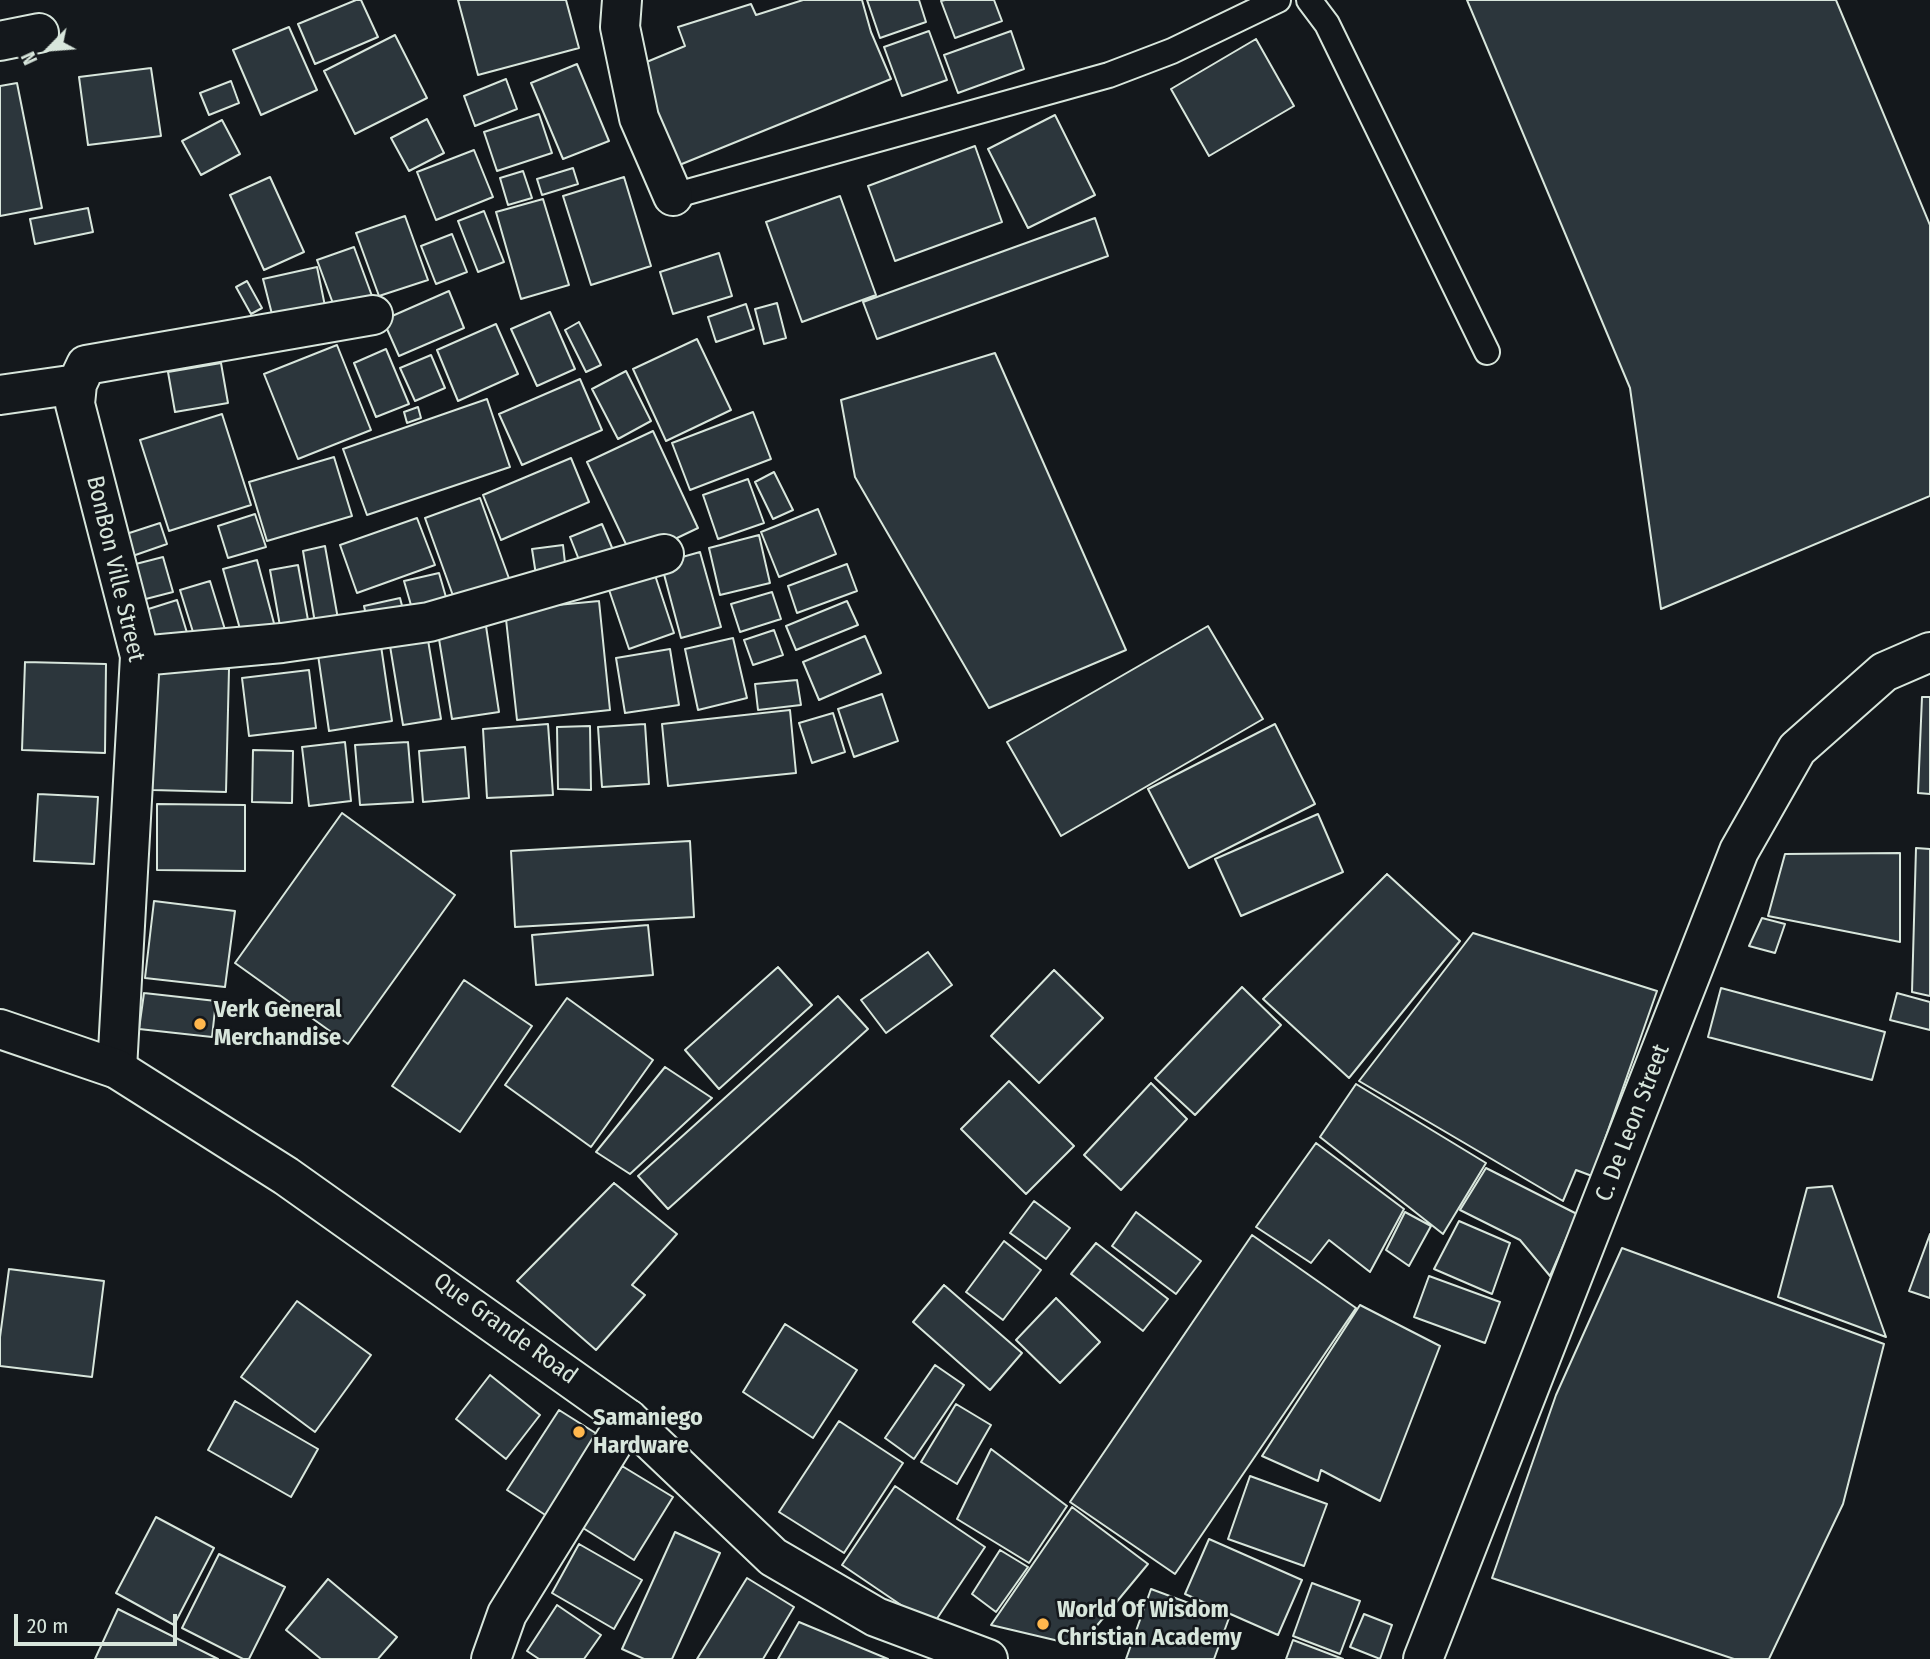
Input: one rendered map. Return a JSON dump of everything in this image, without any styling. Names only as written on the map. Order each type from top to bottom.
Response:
[{"type":"street","points":[[622,0],[620,27],[639,118],[673,196]]},
{"type":"street","points":[[0,41],[39,33]]},
{"type":"street","points":[[0,395],[76,384],[86,365],[373,314]]},
{"type":"street","name":"BonBon Ville Street","points":[[76,384],[75,404],[140,656],[117,1069]]},
{"type":"street","points":[[140,656],[282,643],[429,622],[664,554]]},
{"type":"street","name":"C. De Leon Street","points":[[1423,1659],[1739,851],[1797,749],[1884,672],[1930,652]]},
{"type":"street","name":"Que Grande Road","points":[[0,1029],[117,1069],[286,1176],[628,1419],[773,1557],[876,1617],[988,1659]]},
{"type":"street","points":[[491,1659],[507,1614],[628,1419]]},
{"type":"lane","points":[[673,196],[1109,75],[1172,51],[1278,0]]},
{"type":"lane","points":[[1309,0],[1327,24],[1487,352]]},
{"type":"building","points":[[361,0],[378,37],[315,64],[298,24]]},
{"type":"building","points":[[458,0],[566,0],[579,48],[478,75]]},
{"type":"building","points":[[803,0],[862,0],[871,32],[891,79],[672,168],[637,66],[685,46],[678,27],[751,4],[756,15]]},
{"type":"building","points":[[867,0],[919,0],[926,22],[880,38]]},
{"type":"building","points":[[994,0],[1002,21],[955,38],[941,1]]},
{"type":"building","points":[[1467,0],[1836,0],[1930,225],[1930,496],[1661,609],[1630,388]]},
{"type":"building","points":[[289,27],[317,90],[261,115],[233,50]]},
{"type":"building","points":[[929,31],[947,80],[902,96],[884,47]]},
{"type":"building","points":[[1011,31],[1024,69],[958,93],[944,55]]},
{"type":"building","points":[[395,35],[427,98],[355,134],[324,71]]},
{"type":"building","points":[[1256,39],[1294,106],[1209,156],[1171,89]]},
{"type":"building","points":[[577,64],[609,141],[563,159],[531,83]]},
{"type":"building","points":[[151,68],[161,136],[88,145],[79,77]]},
{"type":"building","points":[[506,79],[517,109],[475,126],[464,96]]},
{"type":"building","points":[[231,81],[239,103],[209,115],[200,93]]},
{"type":"building","points":[[17,83],[42,208],[0,216],[0,86]]},
{"type":"building","points":[[539,114],[552,153],[497,171],[484,132]]},
{"type":"building","points":[[1055,115],[1095,195],[1028,228],[988,149]]},
{"type":"building","points":[[427,119],[444,153],[409,171],[391,138]]},
{"type":"building","points":[[222,120],[240,154],[201,175],[182,141]]},
{"type":"building","points":[[975,146],[1002,222],[895,261],[868,186]]},
{"type":"building","points":[[474,150],[493,197],[436,220],[417,172]]},
{"type":"building","points":[[573,168],[578,184],[542,195],[537,179]]},
{"type":"building","points":[[523,171],[532,198],[508,205],[500,178]]},
{"type":"building","points":[[270,177],[304,252],[264,270],[230,195]]},
{"type":"building","points":[[624,177],[651,266],[591,285],[563,196]]},
{"type":"building","points":[[840,196],[876,295],[802,322],[766,222]]},
{"type":"building","points":[[543,199],[569,285],[521,299],[496,212]]},
{"type":"building","points":[[88,208],[93,232],[35,244],[30,219]]},
{"type":"building","points":[[484,211],[504,262],[478,272],[458,221]]},
{"type":"building","points":[[405,216],[428,280],[379,296],[356,233]]},
{"type":"building","points":[[1095,218],[1108,256],[877,339],[863,302]]},
{"type":"building","points":[[452,234],[467,272],[436,284],[421,246]]},
{"type":"building","points":[[354,247],[372,296],[335,309],[317,260]]},
{"type":"building","points":[[719,253],[732,296],[673,314],[660,272]]},
{"type":"building","points":[[317,267],[326,311],[274,322],[263,279]]},
{"type":"building","points":[[247,281],[262,308],[251,314],[236,287]]},
{"type":"building","points":[[449,291],[464,328],[399,356],[383,320]]},
{"type":"building","points":[[777,303],[786,338],[764,344],[755,309]]},
{"type":"building","points":[[746,304],[754,329],[716,342],[708,317]]},
{"type":"building","points":[[550,312],[575,369],[537,386],[511,329]]},
{"type":"building","points":[[579,322],[601,365],[586,372],[565,330]]},
{"type":"building","points":[[496,324],[518,374],[458,401],[437,350]]},
{"type":"building","points":[[697,339],[731,410],[666,441],[633,369]]},
{"type":"building","points":[[337,345],[371,430],[298,459],[264,374]]},
{"type":"building","points":[[386,349],[409,404],[376,417],[354,363]]},
{"type":"building","points":[[995,353],[1126,650],[989,708],[855,477],[841,400]]},
{"type":"building","points":[[431,355],[445,388],[415,401],[400,368]]},
{"type":"building","points":[[221,363],[228,403],[175,412],[168,372]]},
{"type":"building","points":[[626,371],[651,421],[618,439],[592,389]]},
{"type":"building","points":[[580,379],[602,430],[522,465],[499,414]]},
{"type":"building","points":[[487,399],[510,467],[367,515],[343,449]]},
{"type":"building","points":[[418,407],[421,418],[407,423],[404,412]]},
{"type":"building","points":[[753,412],[771,459],[690,490],[672,443]]},
{"type":"building","points":[[222,414],[251,505],[169,531],[140,440]]},
{"type":"building","points":[[653,431],[698,528],[633,559],[587,462]]},
{"type":"building","points":[[334,457],[352,516],[267,541],[249,482]]},
{"type":"building","points":[[571,458],[589,502],[501,540],[483,495]]},
{"type":"building","points":[[774,472],[793,510],[773,519],[755,482]]},
{"type":"building","points":[[748,479],[764,523],[718,539],[703,495]]},
{"type":"building","points":[[480,498],[511,584],[456,604],[425,518]]},
{"type":"building","points":[[818,509],[836,554],[779,577],[761,532]]},
{"type":"building","points":[[255,514],[266,547],[228,558],[218,526]]},
{"type":"building","points":[[417,518],[435,565],[357,593],[340,545]]},
{"type":"building","points":[[160,523],[167,544],[124,559],[117,537]]},
{"type":"building","points":[[602,524],[616,557],[583,570],[570,537]]},
{"type":"building","points":[[759,535],[770,583],[720,595],[709,548]]},
{"type":"building","points":[[563,545],[566,572],[536,575],[532,549]]},
{"type":"building","points":[[325,546],[338,619],[315,623],[303,551]]},
{"type":"building","points":[[700,552],[721,627],[681,638],[661,563]]},
{"type":"building","points":[[163,557],[173,592],[134,602],[124,567]]},
{"type":"building","points":[[257,560],[275,627],[242,636],[223,569]]},
{"type":"building","points":[[847,564],[857,591],[797,613],[788,586]]},
{"type":"building","points":[[298,565],[308,620],[280,626],[270,570]]},
{"type":"building","points":[[652,566],[674,633],[629,649],[606,581]]},
{"type":"building","points":[[439,573],[448,604],[413,612],[404,581]]},
{"type":"building","points":[[210,581],[227,636],[197,645],[180,590]]},
{"type":"building","points":[[772,592],[781,619],[740,632],[731,604]]},
{"type":"building","points":[[400,598],[405,617],[368,624],[364,606]]},
{"type":"building","points":[[177,600],[188,636],[149,647],[139,612]]},
{"type":"building","points":[[599,601],[610,710],[517,720],[505,610]]},
{"type":"building","points":[[847,601],[858,625],[796,650],[786,626]]},
{"type":"building","points":[[486,626],[499,712],[452,719],[438,633]]},
{"type":"building","points":[[1208,626],[1263,719],[1061,836],[1007,742]]},
{"type":"building","points":[[774,630],[783,655],[753,665],[744,640]]},
{"type":"building","points":[[865,636],[881,673],[819,700],[803,662]]},
{"type":"building","points":[[733,638],[747,698],[698,710],[685,649]]},
{"type":"building","points":[[380,639],[392,721],[329,731],[317,648]]},
{"type":"building","points":[[428,640],[441,719],[403,725],[390,646]]},
{"type":"building","points":[[670,649],[679,705],[625,713],[616,658]]},
{"type":"building","points":[[25,662],[106,664],[105,753],[22,750]]},
{"type":"building","points":[[155,666],[229,669],[226,792],[152,790]]},
{"type":"building","points":[[309,670],[316,728],[249,736],[242,678]]},
{"type":"building","points":[[797,680],[801,705],[758,710],[755,684]]},
{"type":"building","points":[[882,694],[898,741],[854,757],[838,709]]},
{"type":"building","points":[[1922,697],[1930,697],[1930,794],[1918,793]]},
{"type":"building","points":[[790,710],[796,773],[668,786],[662,724]]},
{"type":"building","points":[[833,713],[845,752],[812,763],[799,723]]},
{"type":"building","points":[[548,724],[553,795],[487,798],[483,729]]},
{"type":"building","points":[[645,724],[649,784],[602,787],[598,727]]},
{"type":"building","points":[[1275,724],[1315,804],[1189,868],[1148,789]]},
{"type":"building","points":[[590,726],[591,790],[558,789],[557,727]]},
{"type":"building","points":[[345,742],[351,801],[309,806],[302,747]]},
{"type":"building","points":[[408,742],[413,802],[360,805],[355,745]]},
{"type":"building","points":[[465,747],[469,798],[423,802],[419,751]]},
{"type":"building","points":[[253,750],[293,751],[292,803],[252,802]]},
{"type":"building","points":[[38,794],[98,797],[94,864],[34,861]]},
{"type":"building","points":[[157,804],[245,805],[245,871],[157,870]]},
{"type":"building","points":[[342,813],[455,895],[348,1044],[235,963]]},
{"type":"building","points":[[1318,814],[1343,872],[1241,916],[1215,859]]},
{"type":"building","points":[[690,841],[694,917],[515,927],[511,851]]},
{"type":"building","points":[[1916,848],[1930,849],[1930,996],[1912,992]]},
{"type":"building","points":[[1900,853],[1900,942],[1768,916],[1785,854]]},
{"type":"building","points":[[1387,874],[1460,941],[1349,1078],[1263,999]]},
{"type":"building","points":[[154,901],[235,911],[225,987],[145,978]]},
{"type":"building","points":[[1762,918],[1785,924],[1775,953],[1749,946]]},
{"type":"building","points":[[648,925],[653,975],[536,985],[532,935]]},
{"type":"building","points":[[1473,933],[1657,991],[1592,1176],[1576,1170],[1563,1201],[1359,1081]]},
{"type":"building","points":[[928,952],[952,985],[886,1033],[861,1000]]},
{"type":"building","points":[[778,967],[812,1005],[719,1089],[685,1050]]},
{"type":"building","points":[[1054,970],[1103,1018],[1039,1083],[991,1036]]},
{"type":"building","points":[[464,980],[532,1026],[460,1132],[392,1086]]},
{"type":"building","points":[[1242,987],[1281,1025],[1195,1115],[1155,1078]]},
{"type":"building","points":[[1721,988],[1885,1032],[1872,1080],[1708,1037]]},
{"type":"building","points":[[144,993],[216,1001],[212,1037],[139,1029]]},
{"type":"building","points":[[1897,993],[1930,1002],[1930,1030],[1890,1020]]},
{"type":"building","points":[[838,996],[868,1029],[668,1209],[638,1176]]},
{"type":"building","points":[[567,998],[653,1060],[591,1147],[505,1085]]},
{"type":"building","points":[[665,1067],[712,1098],[630,1174],[596,1152]]},
{"type":"building","points":[[1009,1081],[1074,1146],[1026,1194],[961,1129]]},
{"type":"building","points":[[1151,1083],[1187,1119],[1121,1190],[1084,1155]]},
{"type":"building","points":[[1356,1084],[1486,1163],[1443,1234],[1320,1137]]},
{"type":"building","points":[[1316,1143],[1404,1209],[1370,1272],[1329,1240],[1311,1263],[1256,1227]]},
{"type":"building","points":[[1486,1168],[1577,1214],[1550,1276],[1520,1240],[1460,1210]]},
{"type":"building","points":[[614,1183],[677,1234],[632,1285],[645,1295],[596,1350],[517,1281]]},
{"type":"building","points":[[1832,1186],[1886,1337],[1778,1297],[1807,1188]]},
{"type":"building","points":[[1034,1201],[1070,1228],[1046,1259],[1010,1233]]},
{"type":"building","points":[[1136,1212],[1201,1261],[1176,1294],[1112,1246]]},
{"type":"building","points":[[1405,1212],[1431,1226],[1409,1266],[1386,1250]]},
{"type":"building","points":[[1459,1221],[1510,1243],[1492,1294],[1434,1269]]},
{"type":"building","points":[[1930,1234],[1930,1298],[1909,1291]]},
{"type":"building","points":[[1252,1235],[1356,1308],[1175,1574],[1070,1502]]},
{"type":"building","points":[[1004,1241],[1041,1270],[1003,1320],[966,1292]]},
{"type":"building","points":[[1096,1243],[1168,1299],[1143,1331],[1071,1274]]},
{"type":"building","points":[[1622,1248],[1884,1344],[1843,1504],[1769,1659],[1734,1659],[1492,1578],[1556,1395]]},
{"type":"building","points":[[9,1269],[104,1281],[92,1377],[0,1366],[0,1337]]},
{"type":"building","points":[[1429,1276],[1500,1302],[1485,1343],[1414,1317]]},
{"type":"building","points":[[944,1285],[1022,1353],[990,1390],[913,1322]]},
{"type":"building","points":[[1056,1298],[1100,1342],[1060,1383],[1016,1340]]},
{"type":"building","points":[[297,1301],[371,1355],[315,1432],[241,1377]]},
{"type":"building","points":[[1360,1305],[1440,1346],[1380,1501],[1321,1470],[1318,1481],[1262,1456]]},
{"type":"building","points":[[785,1324],[857,1370],[813,1438],[743,1392]]},
{"type":"building","points":[[935,1365],[964,1385],[914,1459],[885,1438]]},
{"type":"building","points":[[490,1375],[540,1415],[506,1459],[456,1419]]},
{"type":"building","points":[[235,1401],[318,1449],[291,1497],[208,1450]]},
{"type":"building","points":[[956,1404],[991,1425],[957,1484],[921,1462]]},
{"type":"building","points":[[559,1410],[605,1439],[553,1520],[507,1490]]},
{"type":"building","points":[[839,1421],[903,1463],[844,1553],[779,1512]]},
{"type":"building","points":[[991,1449],[1067,1506],[1029,1563],[957,1519]]},
{"type":"building","points":[[622,1466],[673,1497],[634,1560],[583,1528]]},
{"type":"building","points":[[1250,1476],[1327,1504],[1304,1566],[1228,1539]]},
{"type":"building","points":[[895,1486],[985,1547],[932,1626],[842,1565]]},
{"type":"building","points":[[1072,1507],[1148,1564],[1080,1646],[991,1625]]},
{"type":"building","points":[[156,1517],[214,1548],[174,1625],[116,1593]]},
{"type":"building","points":[[675,1532],[720,1553],[672,1659],[644,1659],[622,1649]]},
{"type":"building","points":[[1209,1539],[1302,1580],[1278,1635],[1185,1594]]},
{"type":"building","points":[[579,1544],[642,1580],[614,1629],[552,1593]]},
{"type":"building","points":[[1000,1550],[1028,1567],[996,1612],[972,1594]]},
{"type":"building","points":[[219,1554],[285,1587],[249,1659],[243,1659],[182,1628]]},
{"type":"building","points":[[747,1578],[794,1607],[763,1659],[697,1659]]},
{"type":"building","points":[[328,1579],[397,1637],[378,1659],[321,1659],[286,1630]]},
{"type":"building","points":[[1312,1583],[1360,1601],[1340,1654],[1293,1636]]},
{"type":"building","points":[[1151,1589],[1229,1618],[1214,1659],[1126,1659]]},
{"type":"building","points":[[557,1605],[601,1635],[584,1659],[539,1659],[527,1651]]},
{"type":"building","points":[[118,1609],[218,1659],[95,1659]]},
{"type":"building","points":[[1364,1614],[1392,1625],[1380,1659],[1350,1647]]},
{"type":"building","points":[[799,1622],[888,1659],[778,1659]]},
{"type":"building","points":[[1293,1640],[1343,1659],[1286,1659]]},
{"type":"place","name":"Verk General Merchandise","points":[[200,1024]]},
{"type":"place","name":"Samaniego Hardware","points":[[579,1432]]},
{"type":"place","name":"World Of Wisdom Christian Academy","points":[[1043,1624]]}]
